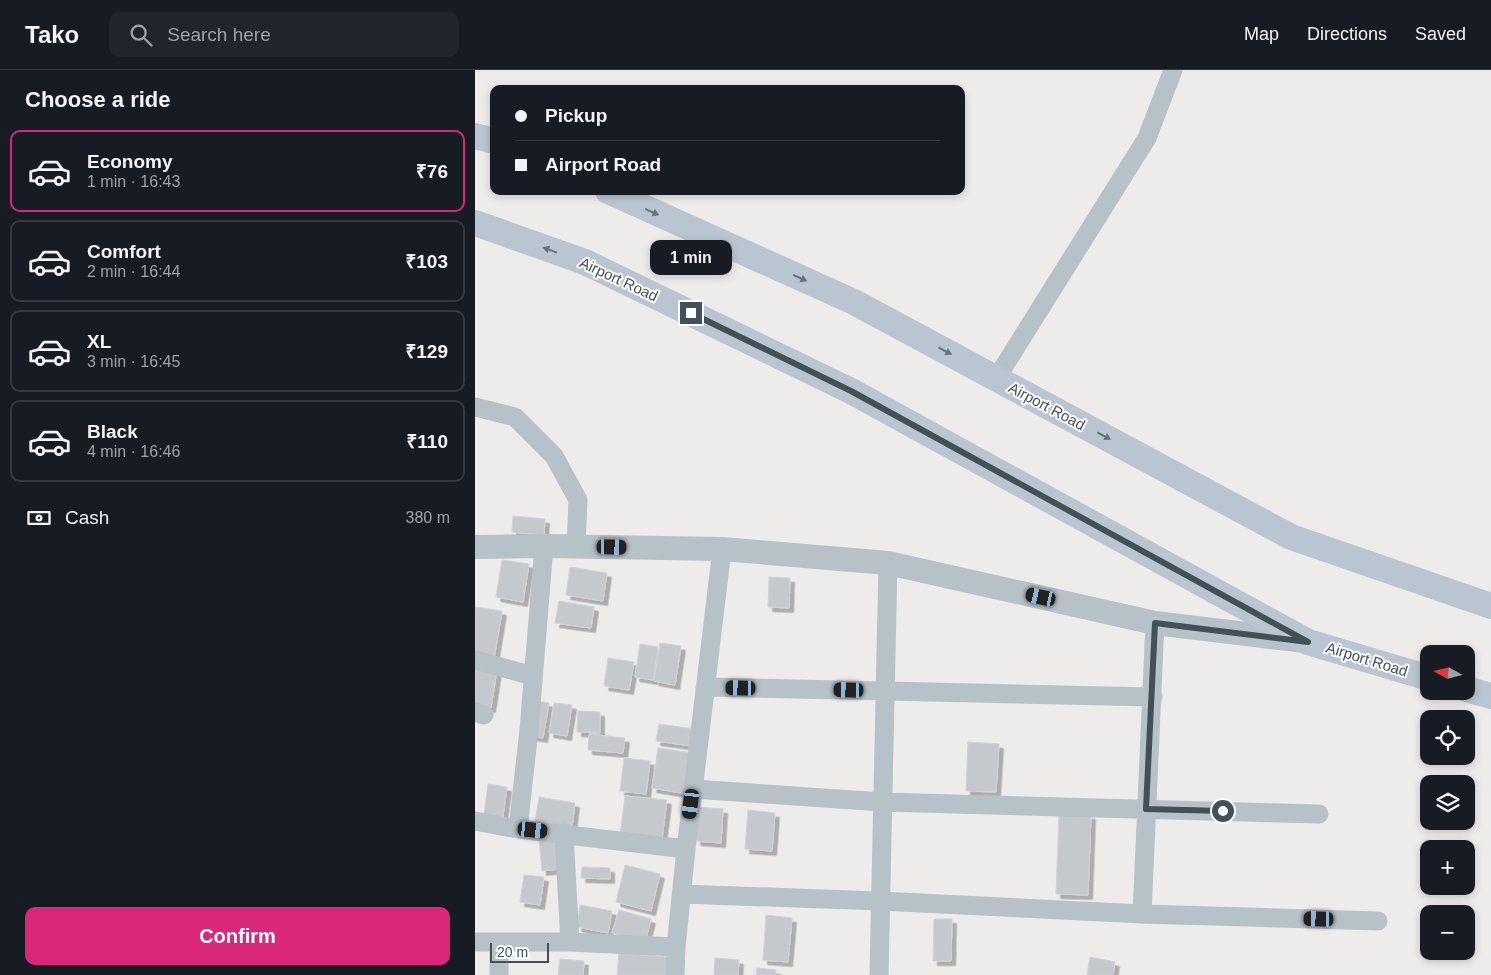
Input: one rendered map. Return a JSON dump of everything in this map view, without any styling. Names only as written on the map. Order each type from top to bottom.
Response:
[{"type":"main road","points":[[475,136],[490,140]]},
{"type":"main road","name":"Airport Road","points":[[617,195],[854,302],[1291,537],[1491,606]]},
{"type":"main road","name":"Airport Road","points":[[475,223],[585,262],[851,391],[1308,642],[1420,675]]},
{"type":"main road","points":[[1475,692],[1491,696]]},
{"type":"street","points":[[996,379],[1147,138],[1173,70]]},
{"type":"street","points":[[475,407],[515,418],[554,456],[577,500],[576,546]]},
{"type":"street","points":[[518,829],[544,546]]},
{"type":"street","points":[[475,547],[576,546],[722,549],[888,563],[1155,623],[1308,642]]},
{"type":"street","points":[[675,975],[686,849],[722,549]]},
{"type":"street","points":[[879,975],[888,563]]},
{"type":"street","points":[[1142,914],[1155,623]]},
{"type":"street","points":[[475,660],[533,676]]},
{"type":"street","points":[[705,687],[1153,697]]},
{"type":"street","points":[[693,789],[882,802],[1319,814]]},
{"type":"street","points":[[475,821],[518,829],[686,849]]},
{"type":"street","points":[[564,833],[570,942]]},
{"type":"street","points":[[682,894],[880,901],[1142,914],[1378,921]]},
{"type":"street","points":[[475,942],[570,942],[676,947]]},
{"type":"street","points":[[499,942],[499,975]]},
{"type":"building","points":[[513,516],[545,519],[544,535],[512,532]]},
{"type":"building","points":[[502,560],[529,564],[523,602],[496,597]]},
{"type":"building","points":[[570,567],[607,573],[603,601],[566,595]]},
{"type":"building","points":[[769,577],[790,578],[789,608],[768,607]]},
{"type":"building","points":[[559,601],[594,607],[591,628],[555,623]]},
{"type":"building","points":[[475,607],[502,611],[494,659],[475,656]]},
{"type":"building","points":[[660,643],[681,646],[675,685],[654,681]]},
{"type":"building","points":[[640,644],[658,647],[653,680],[635,677]]},
{"type":"building","points":[[608,658],[634,662],[629,690],[604,686]]},
{"type":"building","points":[[475,667],[497,670],[491,708],[475,705]]},
{"type":"building","points":[[538,701],[549,703],[543,738],[532,736]]},
{"type":"building","points":[[554,703],[572,705],[567,736],[549,733]]},
{"type":"building","points":[[578,711],[600,712],[600,733],[577,732]]},
{"type":"building","points":[[659,724],[694,729],[692,746],[656,741]]},
{"type":"building","points":[[589,734],[625,738],[623,753],[588,750]]},
{"type":"building","points":[[968,742],[999,744],[996,792],[966,791]]},
{"type":"building","points":[[658,748],[693,753],[687,794],[652,788]]},
{"type":"building","points":[[624,758],[650,761],[646,794],[620,791]]},
{"type":"building","points":[[488,784],[507,787],[502,823],[483,821]]},
{"type":"building","points":[[625,796],[667,800],[662,839],[620,835]]},
{"type":"building","points":[[539,797],[575,803],[572,827],[535,822]]},
{"type":"building","points":[[699,807],[723,809],[721,843],[696,841]]},
{"type":"building","points":[[748,810],[775,813],[772,851],[745,849]]},
{"type":"building","points":[[1059,814],[1091,815],[1088,895],[1056,894]]},
{"type":"building","points":[[556,838],[559,869],[542,871],[539,839]]},
{"type":"building","points":[[625,865],[660,874],[651,911],[616,902]]},
{"type":"building","points":[[582,867],[610,868],[610,879],[581,878]]},
{"type":"building","points":[[524,875],[544,877],[540,905],[520,902]]},
{"type":"building","points":[[580,905],[612,911],[608,933],[577,927]]},
{"type":"building","points":[[619,910],[651,919],[645,942],[612,933]]},
{"type":"building","points":[[766,915],[792,918],[788,962],[763,960]]},
{"type":"building","points":[[934,919],[952,919],[951,961],[933,961]]},
{"type":"building","points":[[619,953],[669,957],[668,975],[617,975]]},
{"type":"building","points":[[1090,957],[1115,962],[1113,975],[1087,975]]},
{"type":"building","points":[[715,958],[739,960],[738,975],[714,975]]},
{"type":"building","points":[[560,959],[584,961],[583,975],[558,975]]},
{"type":"building","points":[[757,968],[776,970],[776,975],[756,975]]},
{"type":"route","points":[[691,313],[851,391],[1308,642],[1155,623],[1153,697],[1146,809],[1223,811]]}]
